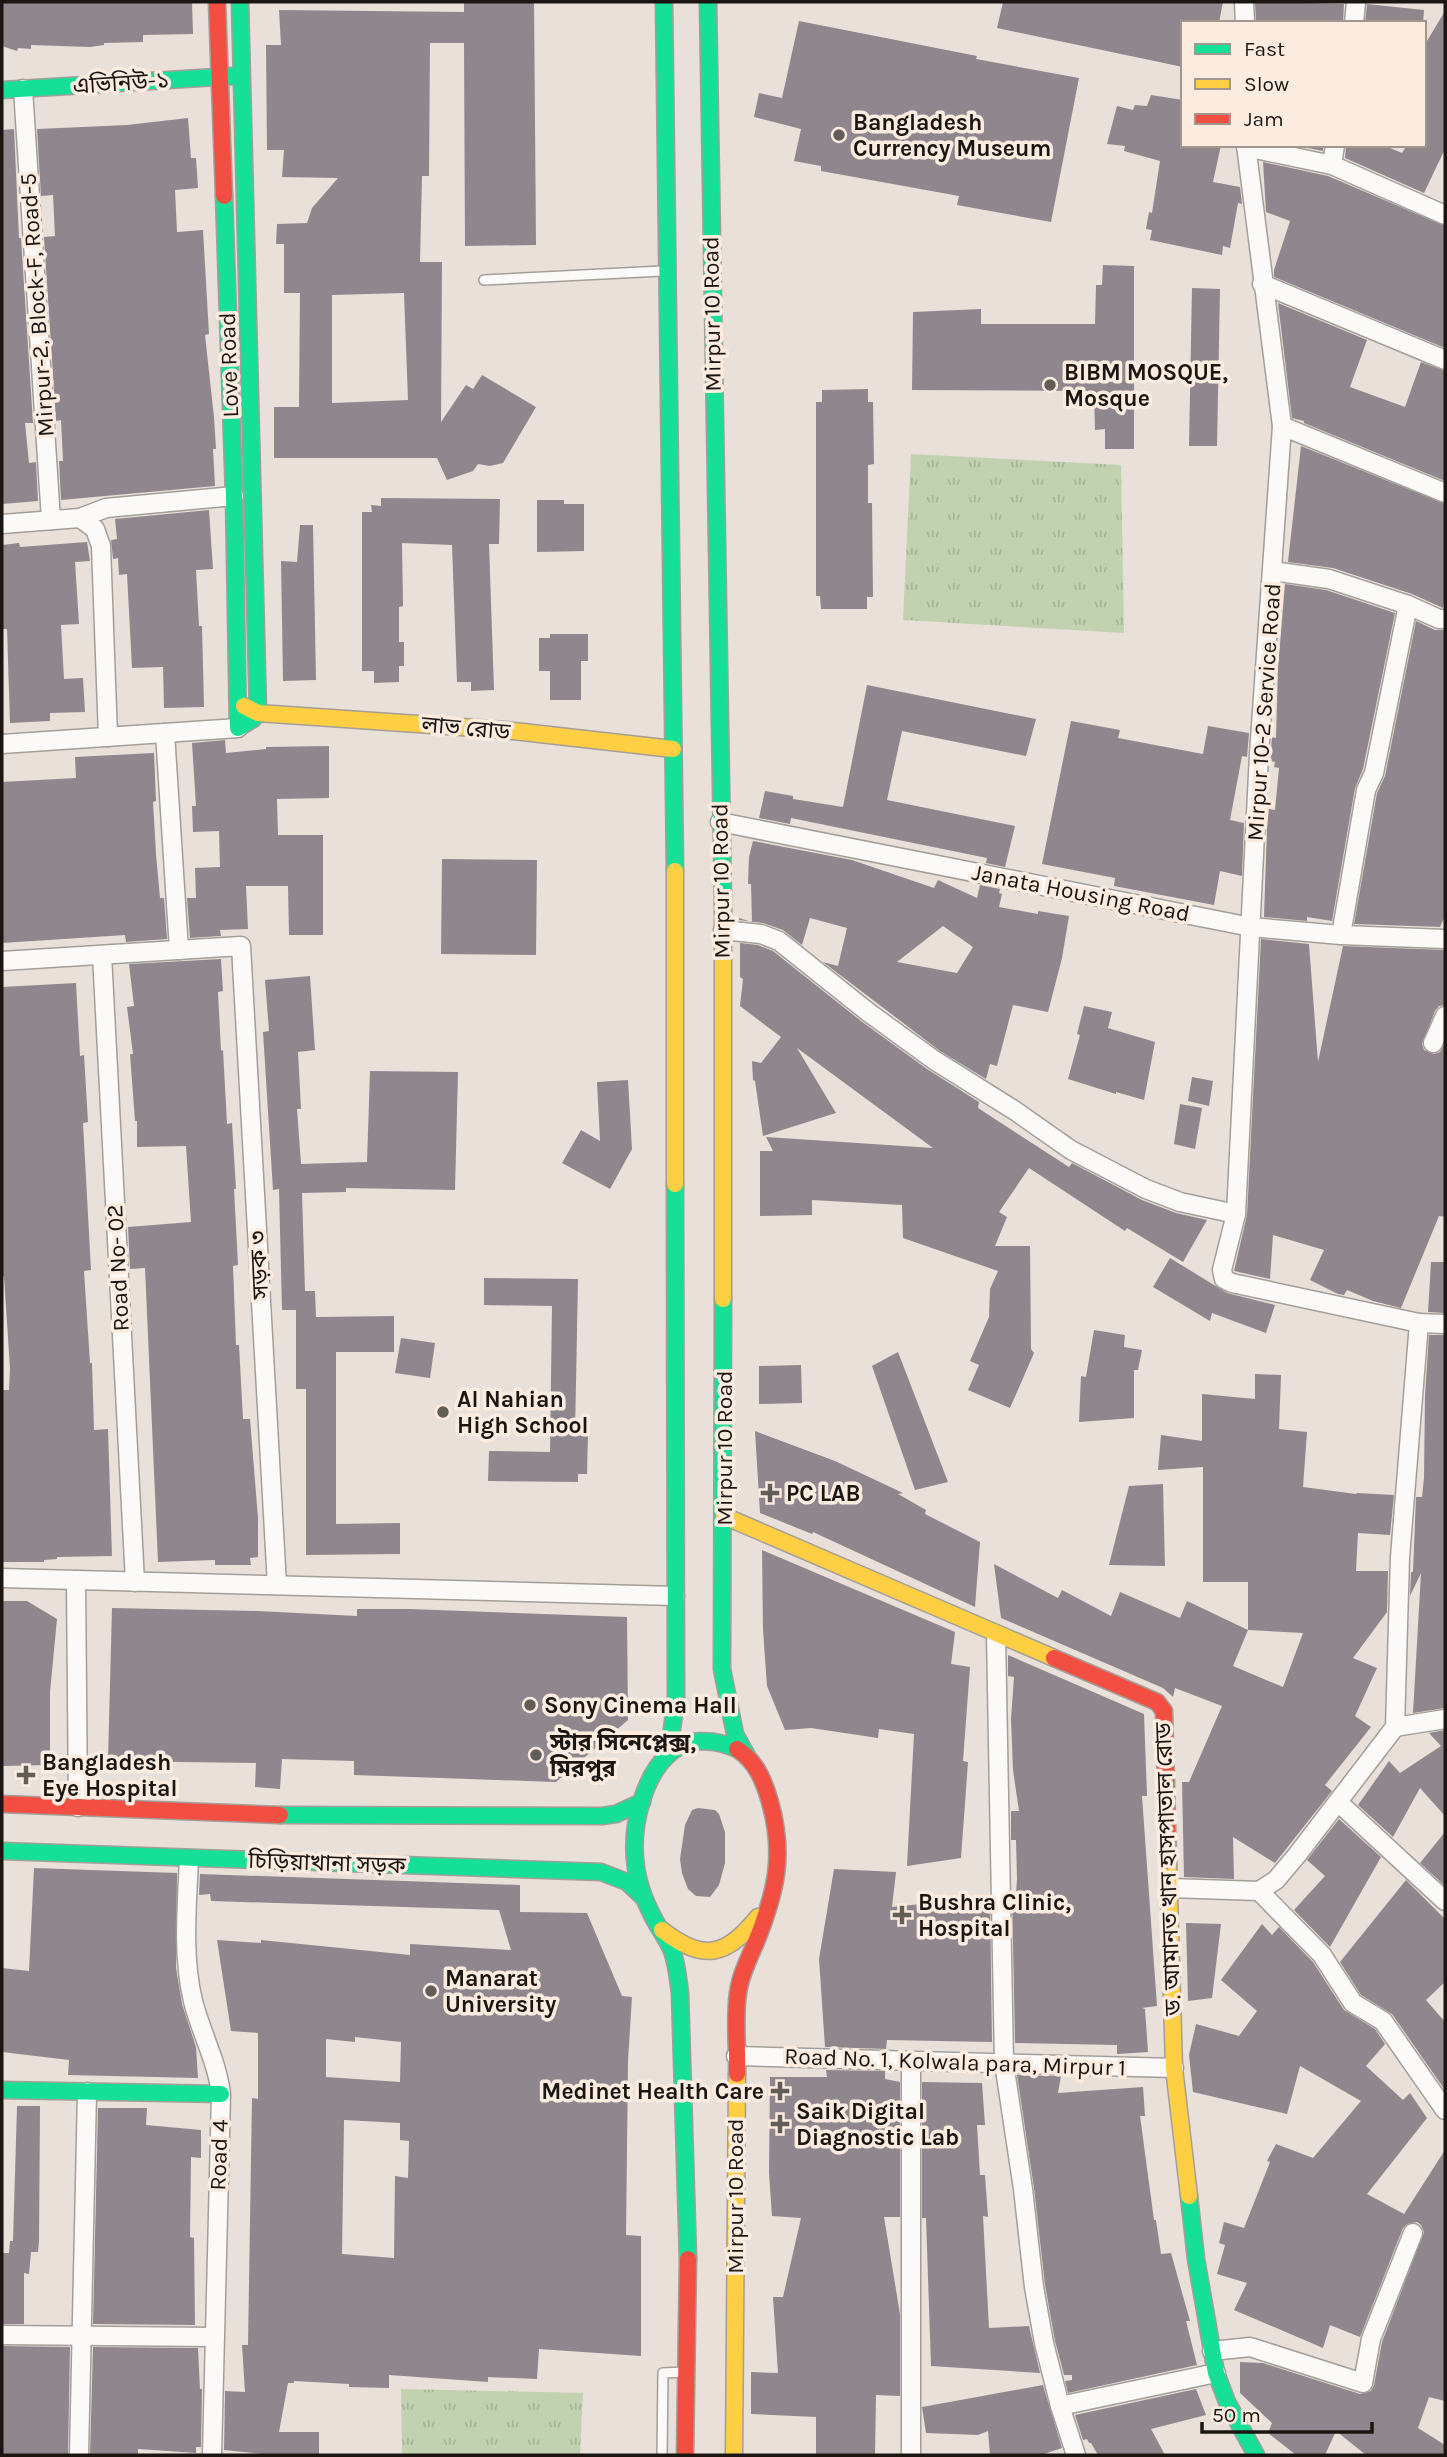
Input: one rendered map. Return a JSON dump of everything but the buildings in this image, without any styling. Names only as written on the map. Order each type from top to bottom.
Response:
[{"type":"main road","name":"Love Road","points":[[217,2],[234,496],[238,728]]},
{"type":"main road","name":"Love Road","points":[[240,2],[258,713]]},
{"type":"main road","name":"Mirpur 10 Road","points":[[664,2],[668,271],[674,329],[673,749],[676,947],[676,1596],[675,1710],[669,1753]]},
{"type":"main road","name":"Mirpur 10 Road","points":[[708,2],[707,329],[723,930],[722,1669],[733,1723],[747,1756]]},
{"type":"main road","name":"এভিনিউ-১","points":[[2,90],[241,76]]},
{"type":"main road","points":[[238,696],[245,706],[258,713],[238,728]]},
{"type":"main road","name":"লাভ রোড","points":[[258,713],[505,730],[673,749]]},
{"type":"main road","name":"ড. আমানত খান হাসপাতাল রোড","points":[[724,1516],[1157,1702],[1164,1711],[1174,2068],[1196,2259],[1216,2373],[1227,2402],[1256,2455]]},
{"type":"main road","points":[[707,1741],[726,1744],[747,1756],[768,1794],[776,1823],[779,1849],[775,1891],[750,1929],[734,1945],[719,1952],[691,1949],[675,1942],[661,1930],[643,1897],[634,1846],[642,1802],[657,1768],[669,1753],[689,1742],[707,1741]]},
{"type":"main road","name":"চিড়িয়াখানা সড়ক","points":[[2,1804],[310,1816],[602,1816],[616,1814],[642,1802]]},
{"type":"main road","name":"চিড়িয়াখানা সড়ক","points":[[2,1851],[601,1872],[627,1882],[643,1897]]},
{"type":"main road","name":"Mirpur 10 Road","points":[[734,2455],[738,1993],[743,1972],[768,1916],[775,1891]]},
{"type":"main road","name":"Mirpur 10 Road","points":[[661,1930],[673,1952],[680,1993],[688,2247],[685,2455]]},
{"type":"main road","points":[[2,2091],[221,2094]]},
{"type":"street","points":[[1244,2],[1245,21]]},
{"type":"street","points":[[1354,21],[1356,2]]},
{"type":"street","name":"Mirpur-2, Block-F, Road-5","points":[[23,89],[51,520]]},
{"type":"street","name":"Mirpur 10-2 Service Road","points":[[1246,147],[1282,426],[1259,754],[1236,1214],[1222,1270],[1224,1279],[1232,1283],[1419,1323]]},
{"type":"street","points":[[1251,147],[1332,165],[1445,215]]},
{"type":"street","points":[[1332,165],[1335,147]]},
{"type":"street","points":[[1262,284],[1445,360]]},
{"type":"street","points":[[1282,426],[1445,493]]},
{"type":"street","points":[[2,524],[80,518],[106,508],[234,496]]},
{"type":"street","points":[[80,518],[95,529],[101,546],[108,737]]},
{"type":"street","points":[[1272,571],[1329,579],[1445,619]]},
{"type":"street","points":[[1342,935],[1366,790],[1374,773],[1408,605]]},
{"type":"street","points":[[2,744],[238,728]]},
{"type":"street","points":[[2,961],[179,950],[165,733]]},
{"type":"street","name":"Janata Housing Road","points":[[720,822],[1251,927],[1342,935],[1445,939]]},
{"type":"street","points":[[723,930],[761,934],[779,941],[868,1012],[934,1060],[1014,1110],[1071,1150],[1146,1189],[1180,1202],[1236,1214]]},
{"type":"street","name":"সড়ক ৩","points":[[179,950],[241,946],[277,1585]]},
{"type":"street","name":"Road No- 02","points":[[102,955],[135,1581]]},
{"type":"street","points":[[1433,1043],[1445,1016]]},
{"type":"street","points":[[1170,1888],[1259,1891],[1276,1880],[1395,1727],[1400,1557],[1419,1323],[1445,1324]]},
{"type":"street","points":[[2,1578],[676,1596]]},
{"type":"street","points":[[76,1580],[78,1807]]},
{"type":"street","points":[[996,1634],[1004,2063],[1044,2343],[1076,2455]]},
{"type":"street","points":[[1395,1727],[1445,1719]]},
{"type":"street","points":[[1338,1802],[1445,1900]]},
{"type":"street","name":"Road 4","points":[[189,1859],[188,1979],[194,2004],[215,2061],[221,2094],[212,2455]]},
{"type":"street","points":[[1259,1891],[1322,1955],[1353,2003],[1382,2021],[1445,2110]]},
{"type":"street","name":"Road No. 1, Kolwala para, Mirpur 1","points":[[736,2056],[1174,2068]]},
{"type":"street","points":[[911,2061],[911,2455]]},
{"type":"street","points":[[79,2455],[87,2092]]},
{"type":"street","points":[[1212,2351],[1250,2347],[1363,2383],[1371,2339],[1413,2233]]},
{"type":"street","points":[[2,2335],[214,2337]]},
{"type":"street","points":[[1060,2406],[1216,2373]]},
{"type":"lane","points":[[484,280],[668,271]]},
{"type":"lane","points":[[662,2455],[663,2373],[687,2372]]},
{"type":"green space","points":[[911,454],[1121,465],[1124,633],[903,620]]},
{"type":"green space","points":[[401,2389],[583,2393],[580,2455],[402,2455]]},
{"type":"traffic: fast","points":[[240,2],[258,713]]},
{"type":"traffic: fast","points":[[664,2],[675,871]]},
{"type":"traffic: fast","points":[[708,2],[723,905]]},
{"type":"traffic: fast","points":[[2,90],[234,76]]},
{"type":"traffic: fast","points":[[224,196],[234,496],[238,728],[258,713]]},
{"type":"traffic: fast","points":[[669,1753],[676,1697],[675,1184]]},
{"type":"traffic: fast","points":[[723,1299],[722,1669],[735,1734],[747,1756]]},
{"type":"traffic: fast","points":[[688,2259],[680,1993],[672,1951],[640,1886],[635,1859],[635,1831],[648,1784],[658,1766],[674,1750],[682,1745],[700,1741],[737,1749]]},
{"type":"traffic: fast","points":[[280,1815],[602,1816],[616,1814],[642,1802]]},
{"type":"traffic: fast","points":[[2,1851],[601,1872],[627,1882],[643,1897]]},
{"type":"traffic: fast","points":[[2,2090],[221,2094]]},
{"type":"traffic: fast","points":[[1189,2196],[1196,2259],[1216,2373],[1227,2402],[1256,2455]]},
{"type":"traffic: slow","points":[[244,706],[258,713],[505,730],[673,749]]},
{"type":"traffic: slow","points":[[675,871],[675,1184]]},
{"type":"traffic: slow","points":[[723,905],[723,1299]]},
{"type":"traffic: slow","points":[[724,1516],[1054,1658]]},
{"type":"traffic: slow","points":[[1168,1861],[1174,2068],[1189,2196]]},
{"type":"traffic: slow","points":[[662,1930],[690,1947],[713,1950],[735,1940],[758,1917]]},
{"type":"traffic: slow","points":[[734,2455],[737,2074]]},
{"type":"traffic: jam","points":[[217,2],[224,196]]},
{"type":"traffic: jam","points":[[1054,1658],[1157,1702],[1164,1711],[1168,1861]]},
{"type":"traffic: jam","points":[[737,1749],[754,1766],[765,1787],[777,1839],[776,1873],[769,1906],[739,1987],[736,2013],[737,2074]]},
{"type":"traffic: jam","points":[[2,1804],[280,1815]]},
{"type":"traffic: jam","points":[[685,2455],[688,2259]]},
{"type":"place","name":"Bangladesh Currency Museum","points":[[839,135]]},
{"type":"place","name":"BIBM MOSQUE, Mosque","points":[[1050,385]]},
{"type":"place","name":"Al Nahian High School","points":[[443,1412]]},
{"type":"place","name":"PC LAB","points":[[770,1493]]},
{"type":"place","name":"Sony Cinema Hall","points":[[530,1705]]},
{"type":"place","name":"স্টার সিনেপ্লেক্স, মিরপুর","points":[[536,1755]]},
{"type":"place","name":"Bangladesh Eye Hospital","points":[[26,1775]]},
{"type":"place","name":"Bushra Clinic, Hospital","points":[[902,1915]]},
{"type":"place","name":"Manarat University","points":[[431,1991]]},
{"type":"place","name":"Medinet Health Care","points":[[780,2091]]},
{"type":"place","name":"Saik Digital Diagnostic Lab","points":[[780,2124]]}]
